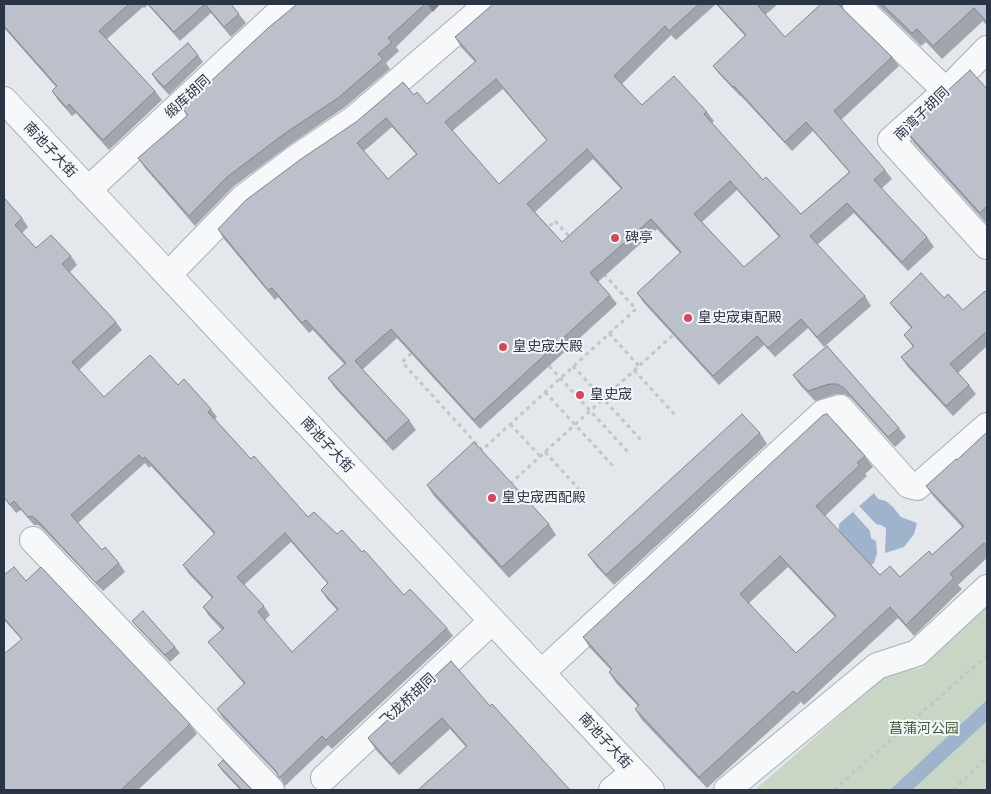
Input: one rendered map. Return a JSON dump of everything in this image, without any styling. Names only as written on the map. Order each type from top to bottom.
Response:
[{"type":"street","name":"缎库胡同","points":[[88,190],[285,7],[282,4]]},
{"type":"street","points":[[168,275],[243,198],[299,156],[354,119],[488,4]]},
{"type":"street","points":[[856,4],[946,90]]},
{"type":"street","name":"南湾子胡同","points":[[987,49],[946,90],[891,140],[987,246]]},
{"type":"street","name":"南池子大街","points":[[4,100],[651,790]]},
{"type":"street","points":[[541,673],[823,413],[840,408],[909,484],[917,487],[987,426]]},
{"type":"street","points":[[33,540],[271,790]]},
{"type":"street","points":[[727,790],[876,666],[917,654],[987,588]]},
{"type":"street","name":"飞龙桥胡同","points":[[324,778],[492,621]]},
{"type":"street","points":[[612,790],[634,772]]},
{"type":"path","points":[[555,222],[636,309],[573,366],[482,450],[402,362],[555,222]]},
{"type":"path","points":[[609,333],[639,366]]},
{"type":"path","points":[[510,484],[673,335]]},
{"type":"path","points":[[549,366],[629,453]]},
{"type":"path","points":[[573,366],[642,441]]},
{"type":"path","points":[[634,370],[675,415]]},
{"type":"path","points":[[545,392],[614,468]]},
{"type":"path","points":[[510,424],[540,456]]},
{"type":"path","points":[[545,452],[586,497]]},
{"type":"path","points":[[834,790],[987,655]]},
{"type":"path","points":[[953,790],[987,758]]},
{"type":"green space","name":"菖蒲河公园","points":[[987,607],[987,790],[755,790],[889,672],[921,668]]},
{"type":"water","points":[[874,493],[878,499],[886,501],[893,507],[901,517],[917,523],[914,534],[904,547],[885,553],[877,553],[874,563],[871,565],[839,535],[839,524]]},
{"type":"water","points":[[987,700],[987,721],[912,790],[890,790]]},
{"type":"pier","points":[[859,506],[876,524],[886,528],[885,553],[877,553],[876,541],[871,538],[870,531],[853,512]]},
{"type":"building","points":[[5,4],[129,4],[99,31],[155,91],[103,140],[69,104],[66,107],[52,91],[57,86],[4,26]]},
{"type":"building","points":[[148,4],[205,4],[174,32]]},
{"type":"building","points":[[205,4],[231,4],[239,14],[224,27]]},
{"type":"building","points":[[295,4],[425,4],[388,38],[392,42],[378,54],[383,59],[338,98],[284,134],[227,177],[189,216],[138,158],[188,115],[182,108]]},
{"type":"building","points":[[492,4],[699,4],[669,31],[665,26],[614,76],[642,105],[674,76],[707,112],[704,114],[763,180],[766,177],[801,214],[850,172],[806,122],[785,142],[713,66],[746,35],[717,4],[761,4],[758,6],[785,37],[821,4],[838,4],[892,57],[834,111],[885,170],[874,180],[927,237],[902,262],[847,203],[810,236],[865,296],[817,337],[801,319],[768,348],[757,336],[713,376],[637,293],[681,252],[651,219],[590,273],[610,295],[474,420],[391,329],[355,361],[409,420],[386,441],[328,378],[346,363],[306,320],[302,323],[272,288],[268,290],[218,229],[246,200],[301,159],[356,122],[403,82],[414,95],[417,92],[427,104],[476,61],[455,37]],"holes":[[[496,79],[547,140],[499,184],[445,122]],[[386,118],[417,154],[388,179],[357,143]],[[587,149],[622,188],[562,242],[527,204]],[[730,181],[780,236],[744,267],[694,214]]]},
{"type":"building","points":[[882,4],[987,4],[987,22],[974,8],[933,46],[917,29],[912,33]]},
{"type":"building","points":[[188,43],[198,55],[164,87],[152,74]]},
{"type":"building","points":[[970,70],[987,89],[987,206],[980,213],[905,130]]},
{"type":"building","points":[[4,198],[22,218],[15,225],[36,248],[51,235],[71,256],[62,264],[116,322],[72,362],[104,397],[150,355],[178,385],[184,379],[211,409],[208,412],[251,459],[254,456],[308,517],[314,512],[337,534],[342,530],[362,552],[364,550],[404,595],[410,589],[447,628],[326,740],[322,736],[279,778],[276,771],[217,709],[245,683],[208,642],[224,628],[203,607],[213,597],[183,565],[215,533],[145,457],[142,459],[139,455],[71,515],[102,550],[105,547],[119,563],[96,583],[38,521],[32,516],[28,517],[14,501],[10,505],[4,497]],"holes":[[[285,533],[328,583],[321,590],[338,609],[292,652],[258,612],[264,606],[237,577]]]},
{"type":"building","points":[[921,273],[944,298],[948,294],[963,310],[985,291],[987,293],[987,331],[950,364],[969,385],[946,406],[901,357],[914,346],[904,335],[912,327],[890,303]]},
{"type":"building","points":[[827,346],[899,428],[888,437],[844,388],[837,384],[829,384],[808,391],[793,375]]},
{"type":"building","points":[[742,414],[760,433],[606,575],[588,555]]},
{"type":"building","points":[[827,414],[865,456],[857,463],[860,465],[816,506],[880,575],[890,566],[900,577],[929,551],[932,555],[964,526],[926,486],[987,432],[987,546],[984,543],[950,574],[954,578],[906,625],[890,607],[797,694],[793,691],[699,777],[635,709],[639,705],[609,672],[612,669],[583,637],[823,415]],"holes":[[[780,556],[836,616],[796,653],[740,594]]]},
{"type":"building","points":[[474,442],[549,524],[502,567],[427,485]]},
{"type":"building","points":[[14,567],[26,581],[41,567],[190,724],[121,790],[4,790],[4,654],[22,639],[4,618],[4,575]]},
{"type":"building","points":[[143,611],[175,647],[165,655],[132,621]]},
{"type":"building","points":[[451,661],[490,706],[492,704],[570,790],[418,790],[467,746],[442,718],[391,764],[368,738]]},
{"type":"building","points":[[223,760],[252,790],[242,790],[218,765]]},
{"type":"place","name":"碑亭","points":[[615,238]]},
{"type":"place","name":"皇史宬東配殿","points":[[688,318]]},
{"type":"place","name":"皇史宬大殿","points":[[503,347]]},
{"type":"place","name":"皇史宬","points":[[580,395]]},
{"type":"place","name":"皇史宬西配殿","points":[[492,498]]}]
